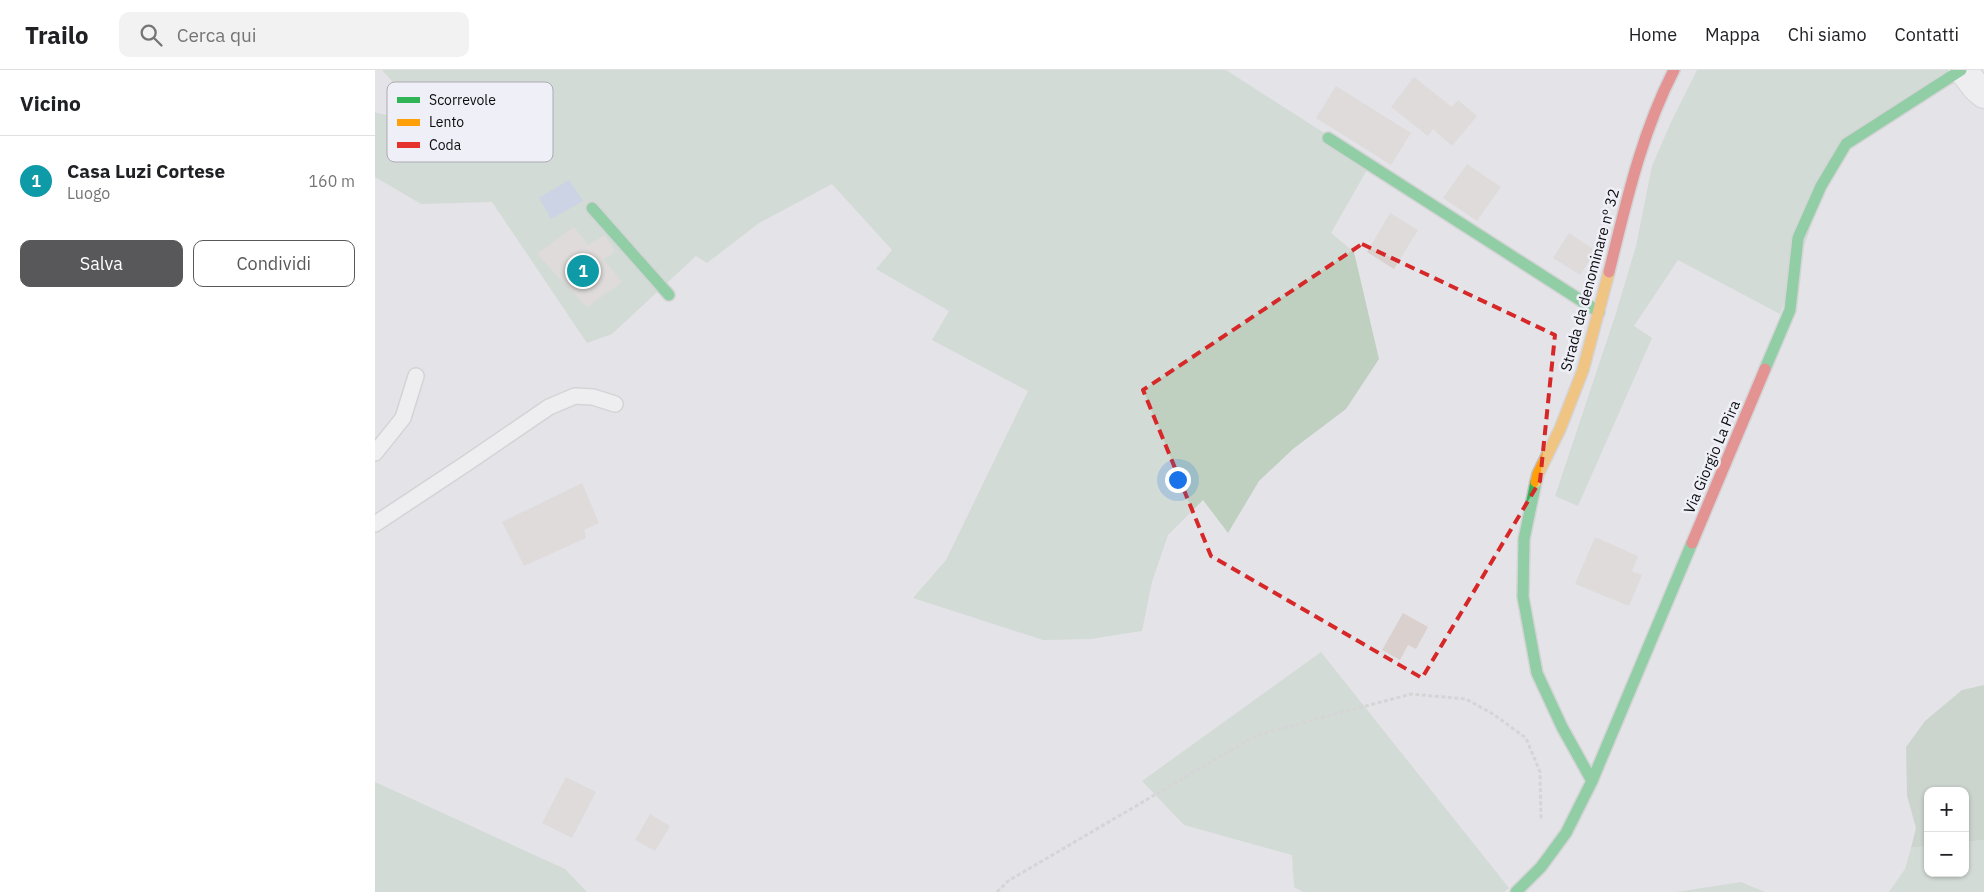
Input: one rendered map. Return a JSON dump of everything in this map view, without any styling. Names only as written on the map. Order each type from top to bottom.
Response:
[{"type":"street","name":"Strada da denominare nº 32","points":[[1592,781],[1562,728],[1537,673],[1523,597],[1524,539],[1538,474],[1560,429],[1583,370],[1636,164],[1661,96],[1674,70]]},
{"type":"street","points":[[1962,70],[1984,94]]},
{"type":"street","name":"Via Giorgio La Pira","points":[[1516,892],[1541,867],[1566,833],[1592,781],[1790,310],[1798,238],[1821,186],[1846,144],[1962,70]]},
{"type":"street","points":[[1328,138],[1599,312]]},
{"type":"street","points":[[592,208],[669,295]]},
{"type":"lane","points":[[375,453],[403,418],[416,376]]},
{"type":"lane","points":[[375,524],[549,407],[575,396],[593,397],[615,404]]},
{"type":"path","points":[[997,892],[1008,881],[1257,736],[1411,694],[1465,699],[1493,714],[1526,738],[1540,772],[1541,820]]},
{"type":"highlighted area","points":[[1362,244],[1555,335],[1540,481],[1422,678],[1211,556],[1143,390]]},
{"type":"green space","points":[[382,70],[1226,70],[1371,163],[1331,233],[1354,252],[1379,359],[1346,409],[1293,449],[1259,481],[1228,533],[1203,500],[1168,535],[1152,582],[1142,631],[1090,639],[1043,640],[913,598],[946,560],[1028,391],[932,340],[949,311],[876,269],[892,250],[832,184],[759,223],[707,263],[696,256],[612,334],[587,343],[492,202],[421,204],[375,177],[375,111],[387,115],[387,162],[553,162],[553,82],[393,82]]},
{"type":"green space","points":[[1697,70],[1948,70],[1842,139],[1780,314],[1678,260],[1634,326],[1652,338],[1578,506],[1555,496],[1616,313],[1636,246],[1652,166]]},
{"type":"green space","points":[[1321,652],[1509,888],[1504,892],[1303,892],[1294,887],[1292,855],[1184,825],[1142,781]]},
{"type":"green space","points":[[1984,685],[1984,840],[1969,842],[1969,787],[1924,787],[1924,846],[1911,848],[1916,828],[1907,796],[1906,747],[1925,721],[1962,690]]},
{"type":"green space","points":[[375,782],[565,869],[587,892],[375,892]]},
{"type":"green space","points":[[1984,840],[1984,892],[1889,892],[1905,869],[1911,848],[1924,846],[1924,877],[1969,877],[1969,842]]},
{"type":"green space","points":[[1741,882],[1765,892],[1676,892]]},
{"type":"water","points":[[569,180],[583,201],[551,219],[539,198]]},
{"type":"building","points":[[1414,77],[1452,107],[1458,100],[1477,116],[1452,146],[1433,129],[1428,136],[1391,107]]},
{"type":"building","points":[[1336,86],[1411,133],[1391,165],[1316,118]]},
{"type":"building","points":[[1467,164],[1501,187],[1477,221],[1443,198]]},
{"type":"building","points":[[1390,213],[1418,230],[1394,269],[1367,252]]},
{"type":"building","points":[[574,227],[588,245],[605,235],[615,252],[603,259],[622,282],[587,307],[537,254]]},
{"type":"building","points":[[1569,233],[1596,251],[1580,275],[1553,258]]},
{"type":"building","points":[[582,483],[599,523],[584,530],[586,538],[524,566],[502,522]]},
{"type":"building","points":[[1595,537],[1638,556],[1632,571],[1642,575],[1629,606],[1575,584]]},
{"type":"building","points":[[1403,613],[1428,627],[1416,649],[1408,645],[1400,660],[1382,650]]},
{"type":"building","points":[[566,777],[596,792],[572,838],[542,823]]},
{"type":"building","points":[[650,814],[670,826],[655,851],[635,840]]},
{"type":"traffic: fast","points":[[1765,369],[1790,310],[1798,238],[1821,186],[1846,144],[1961,70]]},
{"type":"traffic: fast","points":[[1328,138],[1599,312]]},
{"type":"traffic: fast","points":[[592,208],[669,295]]},
{"type":"traffic: fast","points":[[1536,482],[1524,539],[1523,597],[1537,673],[1562,727],[1592,781]]},
{"type":"traffic: fast","points":[[1516,892],[1541,867],[1566,833],[1592,781],[1692,543]]},
{"type":"traffic: slow","points":[[1536,482],[1560,429],[1583,370],[1609,272]]},
{"type":"traffic: jam","points":[[1609,272],[1643,144],[1662,94],[1674,70]]},
{"type":"traffic: jam","points":[[1692,543],[1765,369]]},
{"type":"place","name":"Casa Luzi Cortese","points":[[583,271]]}]
